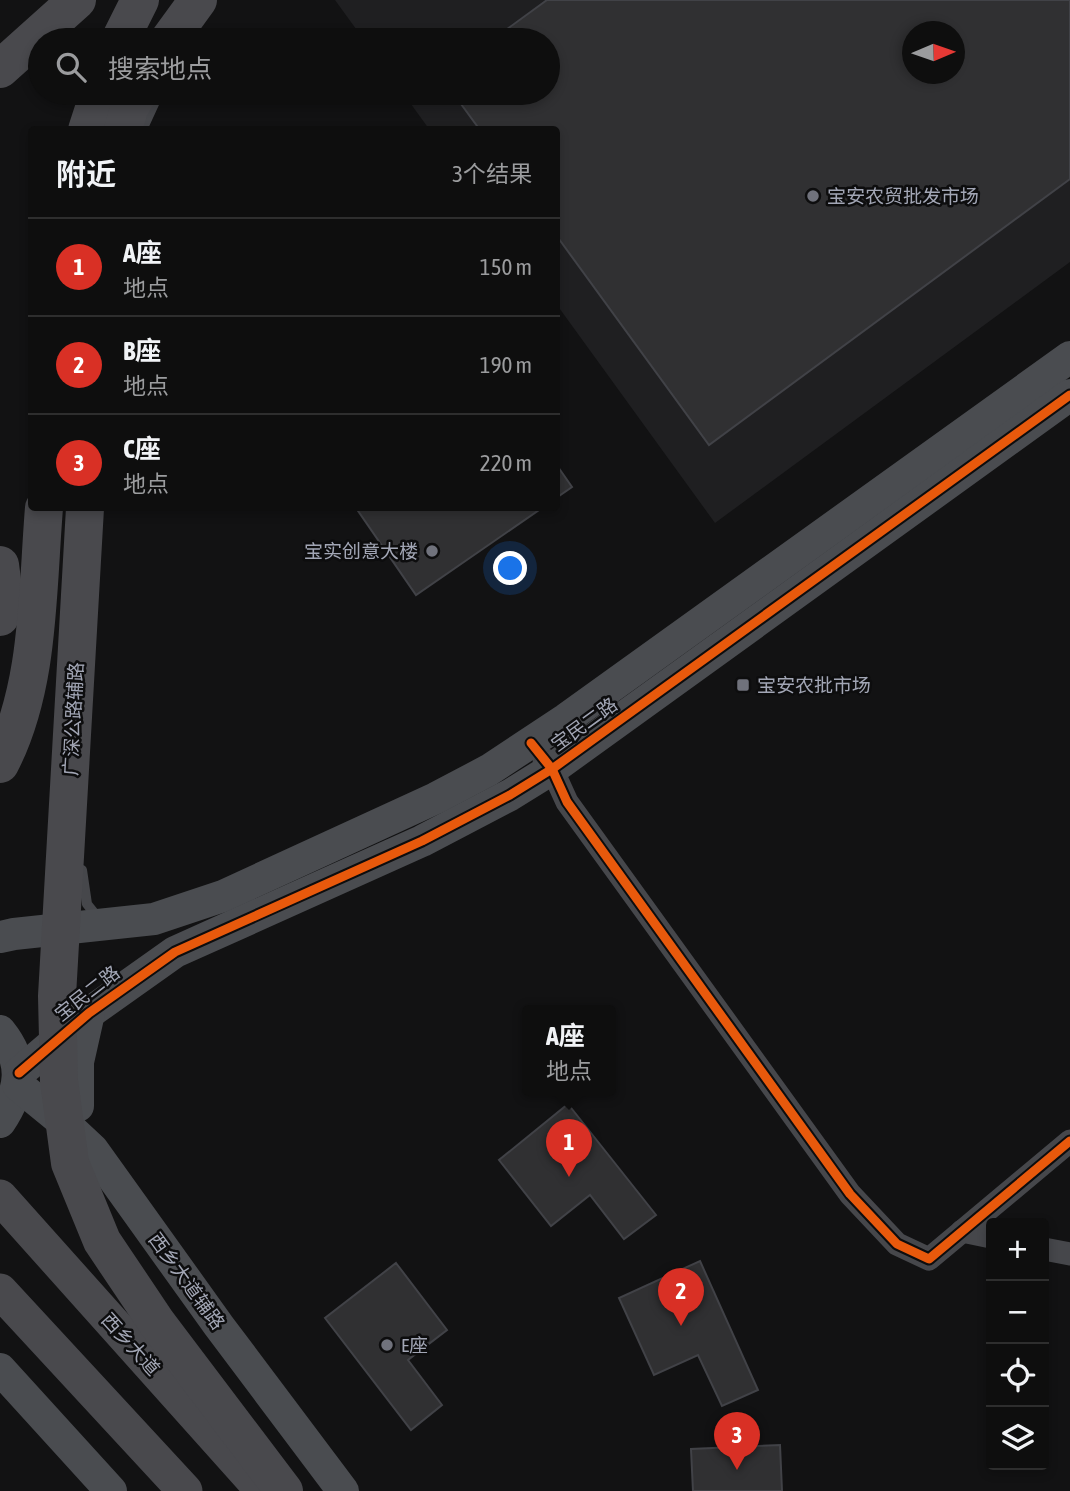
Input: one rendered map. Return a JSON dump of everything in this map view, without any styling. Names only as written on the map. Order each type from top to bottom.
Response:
[{"type":"highway","points":[[46,28],[77,0]]},
{"type":"highway","points":[[126,28],[139,0]]},
{"type":"highway","points":[[178,28],[198,0]]},
{"type":"highway","points":[[0,69],[28,44]]},
{"type":"highway","points":[[88,126],[95,105]]},
{"type":"highway","points":[[124,126],[131,105]]},
{"type":"highway","points":[[0,764],[24,701],[32,652],[44,511]]},
{"type":"highway","points":[[85,511],[57,996],[59,1081],[70,1163],[102,1241],[157,1323],[284,1491]]},
{"type":"highway","points":[[0,565],[4,596],[0,617]]},
{"type":"main road","name":"西乡大道","points":[[0,1197],[263,1491]]},
{"type":"main road","points":[[0,1291],[184,1491]]},
{"type":"street","name":"宝民二路","points":[[0,937],[154,919],[223,896],[436,798],[489,770],[531,743],[1070,357]]},
{"type":"street","name":"宝民二路","points":[[0,1122],[12,1103],[18,1079],[89,1013],[175,952],[422,841],[510,795],[552,769],[1070,395]]},
{"type":"street","points":[[531,743],[552,769],[567,802],[850,1194],[897,1244],[929,1259],[1070,1141]]},
{"type":"street","points":[[89,1013],[76,1083],[78,1106],[93,1150]]},
{"type":"street","name":"西乡大道辅路","points":[[0,1031],[14,1058],[18,1079],[93,1150],[219,1326],[343,1491]]},
{"type":"street","points":[[962,1231],[986,1236]]},
{"type":"street","points":[[1049,1250],[1070,1254]]},
{"type":"street","points":[[0,1369],[111,1491]]},
{"type":"lane","points":[[144,126],[153,105]]},
{"type":"lane","points":[[82,864],[87,904],[96,918],[107,924]]},
{"type":"shaded area","name":"宝安农贸批发市场","points":[[335,0],[1070,0],[1070,262],[715,523],[560,309],[560,126],[427,126],[412,105],[560,105],[560,28],[355,28]]},
{"type":"building","name":"宝安农贸批发市场","points":[[547,0],[1070,0],[1070,179],[709,445],[560,240],[560,126],[477,126],[462,105],[560,105],[560,28],[508,28]]},
{"type":"building","points":[[560,470],[572,487],[560,495]]},
{"type":"building","name":"宝实创意大楼","points":[[358,511],[538,511],[416,595]]},
{"type":"building","points":[[568,1104],[656,1215],[624,1239],[590,1195],[551,1226],[499,1160]]},
{"type":"building","points":[[700,1261],[758,1390],[722,1406],[698,1355],[654,1375],[619,1298]]},
{"type":"building","name":"E座","points":[[396,1263],[447,1330],[408,1360],[442,1405],[411,1430],[325,1318]]},
{"type":"building","points":[[780,1445],[782,1491],[693,1491],[691,1449]]},
{"type":"cycle path","points":[[19,1073],[89,1013],[175,952],[422,841],[510,795],[552,769],[1070,395]]},
{"type":"cycle path","points":[[531,743],[552,769],[567,802],[850,1194],[897,1244],[929,1259],[1070,1141]]},
{"type":"place","name":"宝安农贸批发市场","points":[[813,196]]},
{"type":"place","name":"宝实创意大楼","points":[[432,551]]},
{"type":"place","name":"宝安农批市场","points":[[743,685]]},
{"type":"place","name":"A座","points":[[569,1177]]},
{"type":"place","name":"B座","points":[[681,1326]]},
{"type":"place","name":"E座","points":[[387,1345]]},
{"type":"place","name":"C座","points":[[737,1470]]}]
